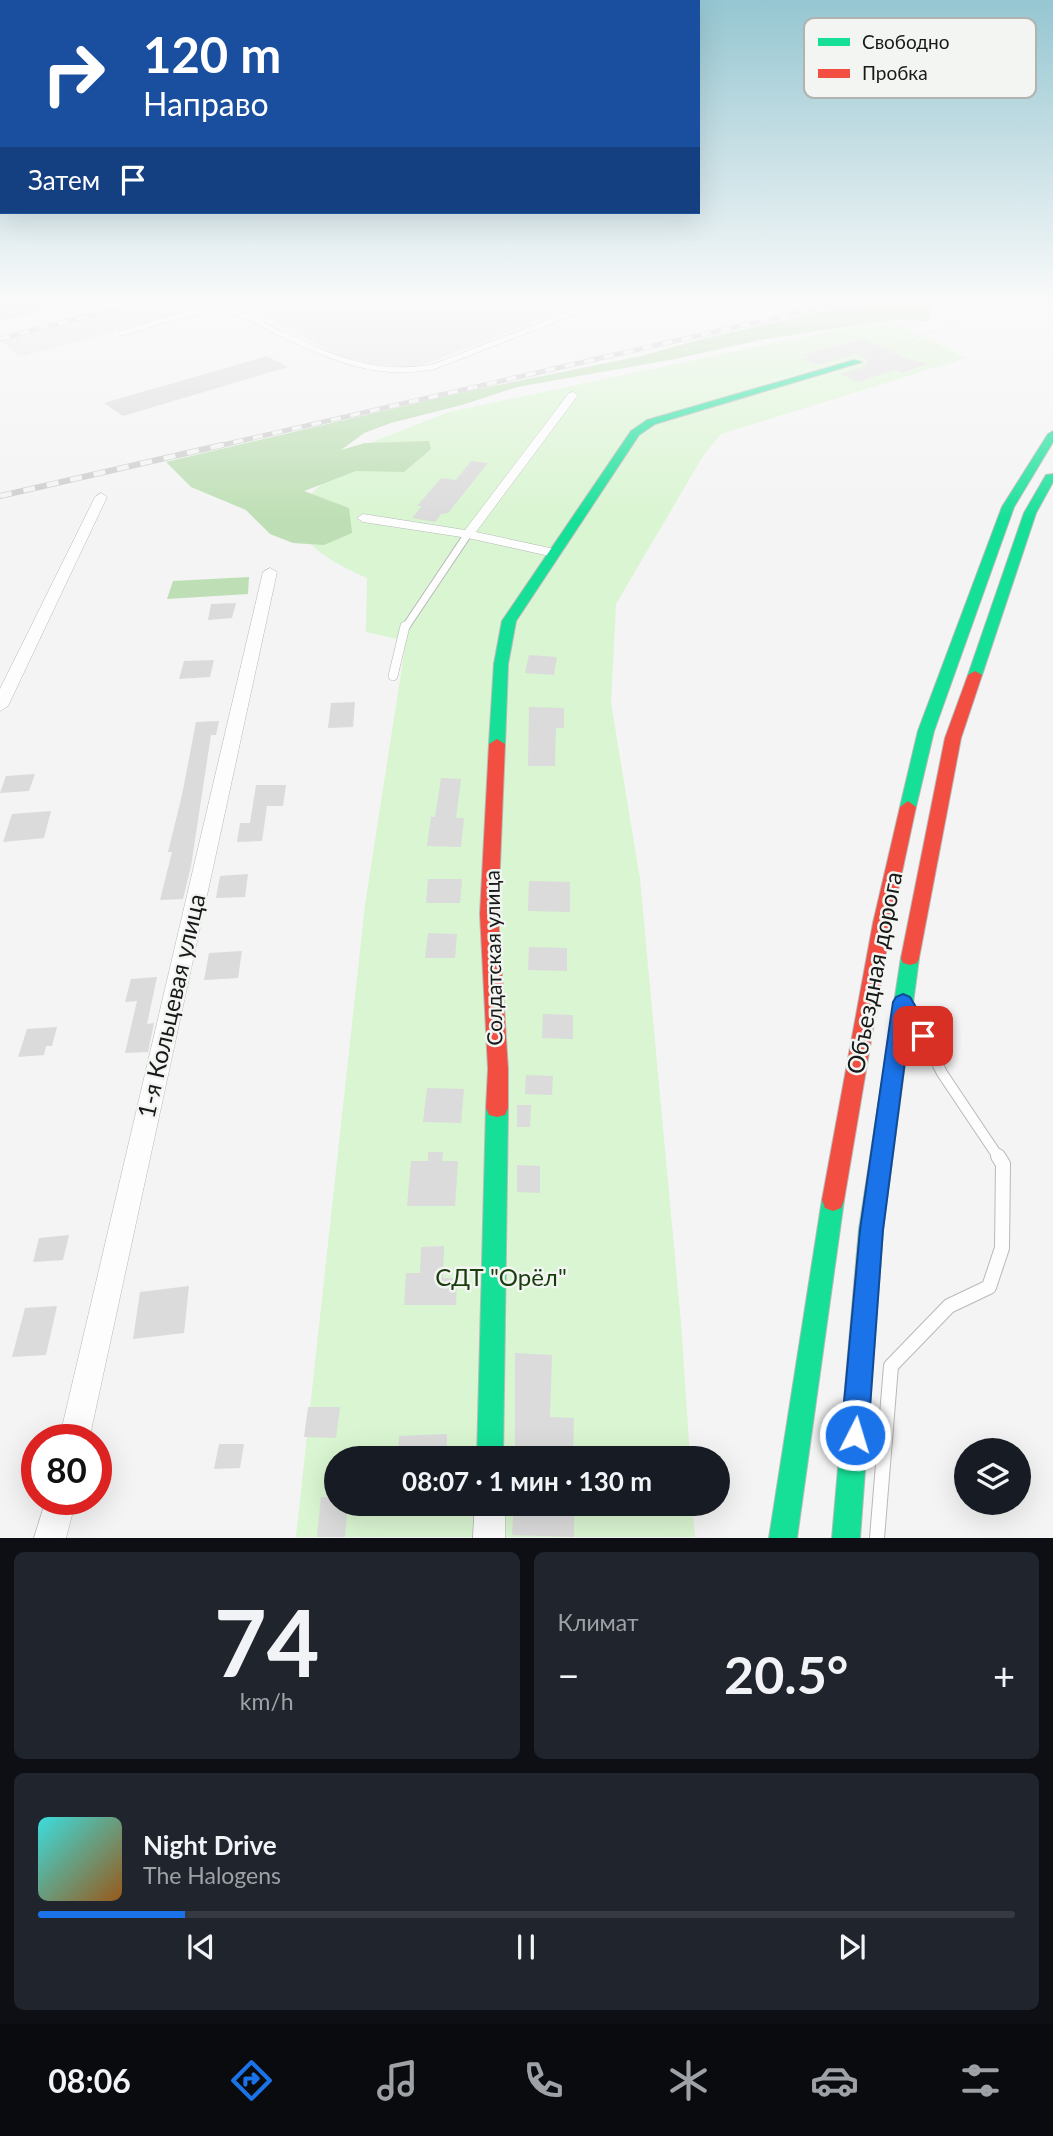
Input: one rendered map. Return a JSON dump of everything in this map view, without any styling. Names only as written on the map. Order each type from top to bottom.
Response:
[{"type":"main road","name":"Солдатская улица","points":[[490,1446],[498,1069],[489,914],[501,664],[509,621],[635,433],[651,422],[810,376]]},
{"type":"main road","name":"Объездная дорога","points":[[783,1538],[831,1211],[882,923],[926,730],[1007,507],[1053,433]]},
{"type":"main road","name":"Объездная дорога","points":[[846,1538],[871,1230],[914,928],[953,738],[1030,513],[1053,472]]},
{"type":"street","points":[[468,534],[573,395]]},
{"type":"street","points":[[0,706],[101,497]]},
{"type":"street","points":[[363,518],[468,534],[554,553]]},
{"type":"street","name":"1-я Кольцевая улица","points":[[78,1424],[270,572]]},
{"type":"street","points":[[50,1538],[57,1515]]},
{"type":"street","points":[[489,1516],[489,1538]]},
{"type":"lane","points":[[393,676],[406,624],[468,534]]},
{"type":"lane","points":[[877,1538],[891,1366],[949,1306],[989,1287],[1002,1248],[1003,1164],[942,1073],[903,1002]]},
{"type":"green space","points":[[544,376],[581,376],[517,387],[364,433],[341,450],[365,443],[429,441],[431,449],[404,472],[356,471],[304,491],[349,508],[352,533],[324,545],[293,543],[270,534],[246,510],[191,487],[166,462]]},
{"type":"green space","name":"СДТ \"Орёл\"","points":[[620,376],[909,376],[721,434],[703,456],[616,604],[611,703],[640,879],[681,1323],[689,1446],[324,1446],[324,1516],[693,1516],[695,1537],[296,1537],[365,905],[406,641],[366,632],[367,578],[323,554],[288,517],[359,447],[449,412]]},
{"type":"green space","points":[[249,577],[248,594],[167,599],[173,581]]},
{"type":"building","points":[[198,376],[258,376],[123,416],[104,403]]},
{"type":"building","points":[[844,376],[877,376],[858,382]]},
{"type":"building","points":[[471,461],[488,463],[448,513],[441,514],[435,522],[412,518],[422,506],[417,506],[441,478],[456,480]]},
{"type":"building","points":[[236,603],[232,618],[208,620],[211,604]]},
{"type":"building","points":[[529,655],[557,657],[554,675],[525,673]]},
{"type":"building","points":[[214,660],[210,677],[179,679],[184,661]]},
{"type":"building","points":[[355,702],[353,727],[328,728],[331,703]]},
{"type":"building","points":[[529,707],[564,708],[564,728],[556,728],[555,766],[528,766]]},
{"type":"building","points":[[219,721],[216,735],[211,735],[191,866],[183,899],[160,900],[172,852],[168,852],[196,722]]},
{"type":"building","points":[[35,774],[29,791],[0,793],[6,776]]},
{"type":"building","points":[[441,778],[461,779],[456,818],[464,818],[461,847],[427,846]]},
{"type":"building","points":[[256,785],[286,785],[283,806],[267,806],[262,841],[237,842],[240,823],[250,823]]},
{"type":"building","points":[[51,811],[44,838],[3,842],[12,814]]},
{"type":"building","points":[[248,874],[245,897],[216,898],[220,876]]},
{"type":"building","points":[[428,879],[462,879],[460,903],[426,903]]},
{"type":"building","points":[[529,881],[570,882],[570,912],[528,911]]},
{"type":"building","points":[[428,933],[457,934],[455,958],[425,958]]},
{"type":"building","points":[[529,947],[567,948],[567,971],[528,970]]},
{"type":"building","points":[[242,951],[238,978],[204,980],[209,953]]},
{"type":"building","points":[[157,977],[147,1024],[154,1023],[148,1052],[125,1053],[137,1001],[125,1002],[131,979]]},
{"type":"building","points":[[543,1014],[573,1015],[573,1039],[542,1038]]},
{"type":"building","points":[[57,1027],[52,1046],[46,1046],[44,1055],[18,1057],[27,1029]]},
{"type":"building","points":[[526,1075],[553,1076],[552,1095],[525,1094]]},
{"type":"building","points":[[427,1088],[464,1089],[461,1123],[423,1122]]},
{"type":"building","points":[[517,1105],[531,1105],[530,1127],[517,1127]]},
{"type":"building","points":[[428,1152],[443,1152],[442,1161],[458,1161],[455,1206],[407,1206],[411,1161],[428,1161]]},
{"type":"building","points":[[517,1165],[540,1166],[540,1193],[517,1192]]},
{"type":"building","points":[[69,1235],[63,1260],[33,1262],[39,1238]]},
{"type":"building","points":[[444,1246],[443,1278],[457,1278],[456,1305],[404,1305],[406,1273],[420,1273],[421,1247]]},
{"type":"building","points":[[189,1286],[184,1333],[133,1339],[140,1292]]},
{"type":"building","points":[[57,1306],[46,1355],[12,1357],[25,1308]]},
{"type":"building","points":[[515,1353],[552,1355],[550,1417],[574,1418],[573,1446],[515,1446]]},
{"type":"building","points":[[308,1407],[340,1407],[336,1438],[304,1437]]},
{"type":"building","points":[[447,1434],[447,1446],[399,1446],[399,1436]]},
{"type":"building","points":[[219,1444],[244,1444],[240,1468],[214,1469]]},
{"type":"building","points":[[321,1497],[324,1497],[324,1516],[347,1516],[345,1537],[317,1537]]},
{"type":"building","points":[[513,1516],[574,1516],[574,1537],[512,1535]]},
{"type":"railway","points":[[214,447],[524,376]]},
{"type":"railway","points":[[0,496],[222,445]]},
{"type":"traffic: fast","points":[[497,744],[501,664],[509,621],[635,433],[651,422],[810,376]]},
{"type":"traffic: fast","points":[[908,807],[926,731],[1008,507],[1053,434]]},
{"type":"traffic: fast","points":[[975,675],[1030,513],[1050,477]]},
{"type":"traffic: fast","points":[[846,1538],[871,1229],[910,958]]},
{"type":"traffic: fast","points":[[490,1446],[497,1108]]},
{"type":"traffic: fast","points":[[783,1538],[833,1200]]},
{"type":"traffic: jam","points":[[910,958],[953,738],[975,675]]},
{"type":"traffic: jam","points":[[497,744],[489,914],[498,1069],[497,1108]]},
{"type":"traffic: jam","points":[[833,1200],[882,923],[908,807]]},
{"type":"route","points":[[855,1435],[871,1230],[903,1002],[923,1036]]}]
